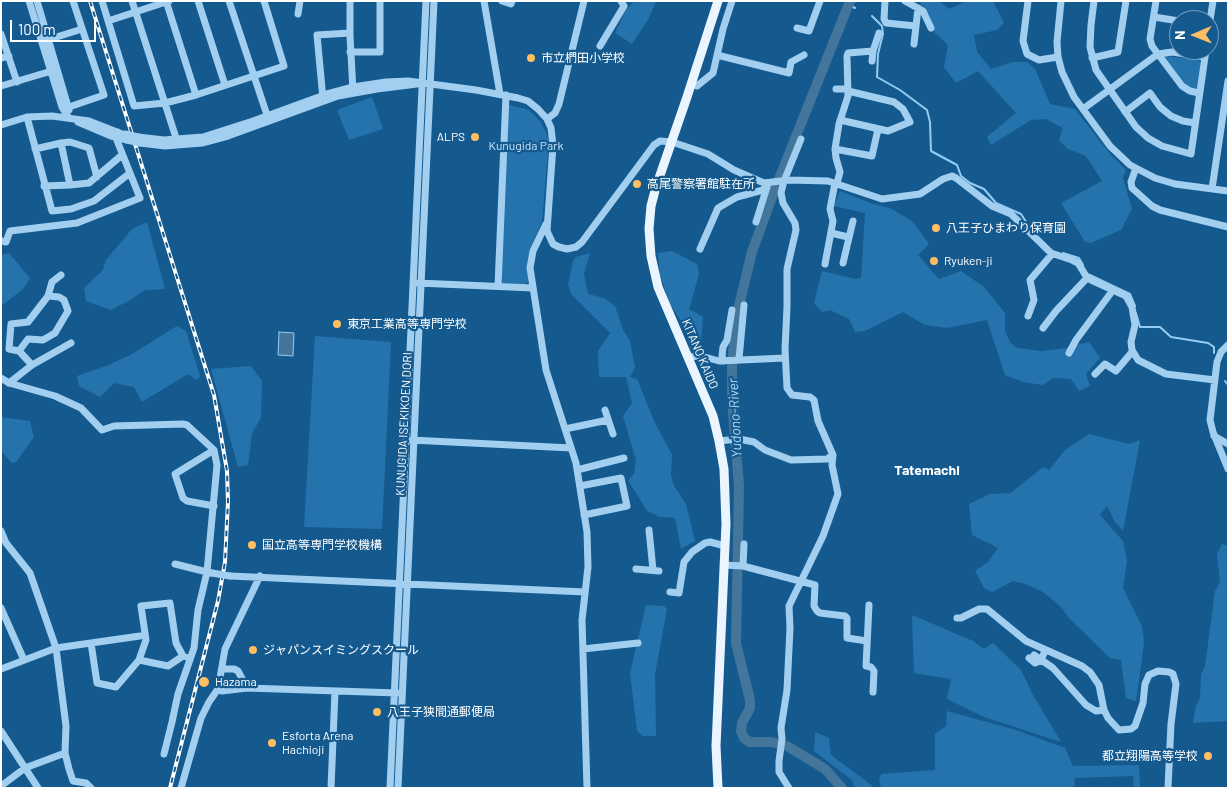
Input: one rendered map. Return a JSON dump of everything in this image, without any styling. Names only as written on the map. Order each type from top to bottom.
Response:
[{"type":"main road","name":"KITANO KAIDO","points":[[718,1],[657,182],[650,220],[650,247],[658,287],[708,404],[720,441],[725,478],[725,546],[728,565],[716,739],[718,788]]},
{"type":"street","points":[[29,1],[45,40]]},
{"type":"street","points":[[37,1],[62,108],[69,118]]},
{"type":"street","points":[[69,107],[104,95],[73,1]]},
{"type":"street","points":[[102,1],[134,106],[165,103],[196,95],[284,66],[264,1]]},
{"type":"street","points":[[132,1],[178,143]]},
{"type":"street","points":[[198,1],[225,85]]},
{"type":"street","points":[[229,1],[268,118]]},
{"type":"street","points":[[298,14],[300,1]]},
{"type":"street","points":[[350,1],[350,52],[353,90]]},
{"type":"street","points":[[350,52],[380,52],[380,1]]},
{"type":"street","name":"KUNUGIDA ISEKIKOEN DORI","points":[[398,788],[400,583],[426,1]]},
{"type":"street","name":"KUNUGIDA ISEKIKOEN DORI","points":[[390,788],[408,584],[434,1]]},
{"type":"street","points":[[484,1],[503,95],[498,286]]},
{"type":"street","points":[[502,1],[511,4],[512,1]]},
{"type":"street","points":[[547,119],[555,113],[559,104],[584,1]]},
{"type":"street","points":[[600,46],[624,6],[621,1]]},
{"type":"street","points":[[691,84],[697,86],[714,73],[732,1]]},
{"type":"street","points":[[797,28],[810,31],[820,1]]},
{"type":"street","points":[[885,1],[884,19],[886,23],[916,26]]},
{"type":"street","points":[[905,1],[926,14],[931,28]]},
{"type":"street","points":[[1028,1],[1022,41],[1027,54],[1039,60],[1058,57]]},
{"type":"street","points":[[1061,1],[1057,31],[1058,57],[1067,85],[1110,146],[1124,160],[1136,168],[1166,182],[1228,191]]},
{"type":"street","points":[[1094,1],[1090,32],[1092,58],[1096,70],[1136,127],[1148,138],[1169,149],[1191,154],[1204,60]]},
{"type":"street","points":[[1092,58],[1118,52],[1126,1]]},
{"type":"street","points":[[1156,1],[1150,39],[1152,46],[1182,86],[1190,91],[1200,93]]},
{"type":"street","points":[[108,21],[167,2],[196,95]]},
{"type":"street","points":[[914,44],[918,8]]},
{"type":"street","points":[[1154,17],[1169,19]]},
{"type":"street","points":[[45,40],[82,29]]},
{"type":"street","points":[[322,98],[317,35],[350,33]]},
{"type":"street","points":[[872,61],[879,33]]},
{"type":"street","points":[[1,34],[5,57],[17,82]]},
{"type":"street","points":[[825,264],[833,221],[830,209],[840,172],[835,149],[840,120],[847,102],[848,53],[873,51]]},
{"type":"street","points":[[1083,110],[1158,54],[1169,52]]},
{"type":"street","points":[[717,55],[789,73],[791,62],[804,55]]},
{"type":"street","points":[[54,70],[69,107],[69,118]]},
{"type":"street","points":[[1,86],[54,70]]},
{"type":"street","points":[[1212,189],[1228,81]]},
{"type":"street","points":[[1,126],[27,117],[52,116],[69,118],[121,136],[139,140],[190,145],[216,140],[322,98],[353,90],[422,83],[503,95],[528,101],[538,108],[552,128],[548,235],[555,245],[566,249],[578,246],[654,144],[660,141],[672,142],[708,154],[734,170],[769,184],[815,180],[836,183],[885,199],[920,194],[950,176],[954,177],[989,204],[1011,214],[1052,254],[1078,263],[1088,277],[1125,295],[1130,301],[1135,325],[1131,342],[1132,352],[1140,361],[1166,374],[1215,380]]},
{"type":"street","points":[[836,89],[848,90],[894,102],[903,109],[910,122],[888,131],[840,120]]},
{"type":"street","points":[[1125,112],[1150,93],[1160,107],[1171,116],[1195,123]]},
{"type":"street","points":[[27,117],[52,211],[72,209],[94,201],[130,173]]},
{"type":"street","points":[[835,149],[872,156],[878,129]]},
{"type":"street","points":[[1,241],[6,242],[10,231],[77,223],[140,198],[122,155],[121,136]]},
{"type":"street","points":[[789,788],[779,772],[781,728],[789,665],[790,628],[788,610],[790,602],[823,536],[838,496],[832,455],[818,421],[814,400],[810,397],[794,395],[788,392],[785,358],[787,269],[796,230],[795,223],[782,203],[781,193],[783,182],[801,138]]},
{"type":"street","points":[[35,149],[70,142],[89,148],[97,177]]},
{"type":"street","points":[[61,143],[70,185]]},
{"type":"street","points":[[44,186],[89,183],[122,155]]},
{"type":"street","points":[[1136,168],[1130,182],[1132,188],[1152,206],[1160,210],[1228,227]]},
{"type":"street","points":[[756,222],[769,184]]},
{"type":"street","points":[[700,249],[718,208],[737,197],[763,190],[769,184]]},
{"type":"street","points":[[843,263],[853,221]]},
{"type":"street","points":[[547,222],[531,257],[530,268],[546,370],[577,470],[584,515],[588,567],[582,617],[587,788]]},
{"type":"street","points":[[831,233],[848,237]]},
{"type":"street","points":[[1028,316],[1034,300],[1030,280],[1052,254]]},
{"type":"street","points":[[32,365],[19,351],[9,349],[11,324],[28,322],[48,296],[52,282],[62,275]]},
{"type":"street","points":[[1043,328],[1088,277]]},
{"type":"street","points":[[413,282],[533,288]]},
{"type":"street","points":[[1069,353],[1076,340],[1113,290]]},
{"type":"street","points":[[19,351],[28,339],[43,340],[54,333],[68,311],[64,300],[59,297],[48,296]]},
{"type":"street","points":[[738,359],[744,305]]},
{"type":"street","points":[[725,361],[722,356],[723,347],[727,340],[732,310]]},
{"type":"street","points":[[9,383],[32,365],[71,343]]},
{"type":"street","points":[[1228,345],[1222,350],[1218,358],[1210,420],[1214,436],[1228,469]]},
{"type":"street","points":[[1095,374],[1105,364],[1116,371],[1132,352]]},
{"type":"street","points":[[688,356],[701,356],[725,361],[785,358]]},
{"type":"street","points":[[1,378],[9,383],[55,396],[81,408],[102,430],[114,426],[188,425],[214,450],[217,465],[209,572],[198,610],[194,648],[187,657],[164,754]]},
{"type":"street","points":[[605,410],[613,434]]},
{"type":"street","points":[[565,428],[608,420]]},
{"type":"street","points":[[1214,436],[1228,444]]},
{"type":"street","points":[[720,441],[740,439],[754,442],[765,450],[792,460],[828,458],[832,455]]},
{"type":"street","points":[[406,440],[571,448]]},
{"type":"street","points":[[214,450],[175,474],[183,498],[187,501],[214,506]]},
{"type":"street","points":[[577,470],[624,458]]},
{"type":"street","points":[[580,486],[621,478],[627,506],[584,515]]},
{"type":"street","points":[[636,569],[656,570],[649,530]]},
{"type":"street","points":[[1,531],[4,544],[30,573],[56,648],[66,726],[65,752],[73,781],[86,783],[91,788]]},
{"type":"street","points":[[670,592],[679,593],[684,562],[692,552],[705,543],[710,542],[725,546]]},
{"type":"street","points":[[743,566],[744,544]]},
{"type":"street","points":[[174,564],[230,576],[585,592]]},
{"type":"street","points":[[728,565],[743,566],[815,585],[814,606],[820,613],[846,616],[847,638],[867,641]]},
{"type":"street","points":[[181,788],[201,718],[218,690],[225,649],[260,576]]},
{"type":"street","points":[[91,643],[97,683],[116,687],[139,660],[146,640],[142,606],[170,603],[176,643],[187,657]]},
{"type":"street","points":[[869,605],[866,666],[871,667],[874,672],[873,692]]},
{"type":"street","points":[[1,608],[24,660]]},
{"type":"street","points":[[957,618],[983,608],[991,611],[1026,641],[1082,666],[1090,672],[1099,685],[1104,710],[1108,718],[1119,730],[1131,729],[1137,721],[1143,703],[1145,684],[1149,675],[1158,671],[1174,674],[1176,684],[1171,724],[1168,788]]},
{"type":"street","points":[[1,669],[56,648],[140,636]]},
{"type":"street","points":[[583,649],[638,643]]},
{"type":"street","points":[[1041,660],[1046,651]]},
{"type":"street","points":[[139,660],[168,666],[187,657]]},
{"type":"street","points":[[1032,657],[1041,660],[1053,668],[1086,705],[1096,711],[1104,710]]},
{"type":"street","points":[[222,669],[238,671],[247,688]]},
{"type":"street","points":[[218,690],[247,688],[398,693]]},
{"type":"street","points":[[331,788],[336,691]]},
{"type":"street","points":[[1,731],[38,788]]},
{"type":"street","points":[[1,786],[26,768],[65,752]]},
{"type":"green space","points":[[634,1],[659,1],[655,3],[649,18],[632,44],[615,33],[626,10]]},
{"type":"green space","points":[[919,1],[939,1],[949,9],[967,1],[993,1],[1004,23],[997,30],[974,35],[977,52],[991,69],[1013,62],[1027,62],[1035,69],[1050,104],[1075,109],[1110,154],[1126,170],[1123,178],[1132,209],[1121,230],[1091,243],[1085,242],[1061,203],[1102,181],[1086,156],[1068,149],[1059,140],[1063,128],[1046,119],[1031,120],[991,145],[987,137],[1016,113],[978,71],[956,83],[944,67],[948,45],[933,31],[930,16]]},
{"type":"green space","points":[[1165,56],[1169,56],[1169,60],[1198,60],[1201,63],[1197,88],[1195,90],[1183,84],[1164,58]]},
{"type":"green space","points":[[372,97],[383,129],[349,140],[337,110]]},
{"type":"green space","name":"Kunugida Park","points":[[506,104],[529,110],[540,121],[549,142],[542,222],[529,252],[528,282],[524,285],[498,284]]},
{"type":"green space","points":[[840,191],[873,204],[890,208],[912,221],[929,244],[918,255],[939,279],[961,271],[984,287],[1005,313],[1005,331],[1010,342],[1017,348],[1041,351],[1066,348],[1089,342],[1100,358],[1086,374],[1090,386],[1079,391],[1071,379],[1053,378],[1043,385],[1023,382],[1005,375],[987,320],[947,328],[925,325],[903,312],[865,331],[855,332],[849,319],[830,310],[822,312],[814,303],[822,271],[855,279],[861,278],[865,213],[834,206]]},
{"type":"green space","points":[[147,222],[165,289],[145,290],[111,310],[86,301],[84,288],[103,270],[106,260],[132,229]]},
{"type":"green space","points":[[672,251],[697,264],[699,274],[689,309],[703,317],[700,353],[692,352],[681,321],[670,304],[660,275],[658,253]]},
{"type":"green space","points":[[9,253],[30,278],[23,289],[4,304],[1,303],[1,255]]},
{"type":"green space","points":[[590,253],[584,274],[588,294],[604,298],[615,306],[623,330],[630,341],[635,367],[630,377],[637,379],[654,421],[672,455],[671,474],[673,484],[686,504],[695,541],[681,549],[675,518],[660,517],[647,511],[628,480],[634,474],[636,460],[623,416],[632,403],[626,377],[599,377],[598,351],[610,333],[571,294],[568,284],[573,261],[576,257]]},
{"type":"green space","points":[[177,326],[186,331],[200,376],[197,380],[188,374],[142,402],[134,387],[114,383],[100,397],[79,386],[77,376],[109,365],[132,354]]},
{"type":"green space","points":[[315,336],[391,342],[382,529],[304,527]]},
{"type":"green space","points":[[251,366],[262,381],[261,418],[252,433],[248,465],[238,467],[211,369]]},
{"type":"green space","points":[[1,417],[30,421],[34,437],[16,462],[12,463],[1,451]]},
{"type":"green space","points":[[1089,434],[1130,444],[1140,440],[1123,531],[1115,522],[1107,506],[1100,515],[1123,541],[1127,561],[1123,588],[1142,626],[1144,643],[1136,701],[1126,698],[1121,660],[1110,658],[1070,619],[1060,606],[1043,592],[1026,584],[1013,581],[992,592],[984,588],[975,571],[988,562],[998,548],[972,535],[969,504],[990,494],[1011,493],[1043,467],[1049,470],[1065,450]]},
{"type":"green space","points":[[1222,544],[1228,546],[1228,721],[1193,723],[1196,705],[1200,698],[1201,674],[1205,666],[1215,591],[1220,582],[1217,554]]},
{"type":"green space","points":[[646,605],[664,606],[667,609],[655,674],[656,736],[643,736],[637,731],[630,673]]},
{"type":"green space","points":[[912,615],[973,641],[984,649],[993,643],[1021,670],[1033,695],[1061,742],[984,717],[947,699],[951,679],[914,673]]},
{"type":"green space","points":[[947,711],[1016,730],[1065,748],[1073,766],[1139,765],[1140,788],[1134,788],[1133,776],[1075,778],[1074,788],[881,787],[879,781],[881,774],[935,770],[935,734],[946,726]]},
{"type":"green space","points":[[815,732],[829,738],[831,755],[874,787],[855,788],[852,780],[814,751]]},
{"type":"shaded area","points":[[279,332],[294,333],[293,356],[278,355]]},
{"type":"waterway","name":"Yudono-River","points":[[842,788],[825,769],[787,746],[771,742],[750,742],[744,738],[741,731],[742,723],[750,708],[750,700],[736,643],[739,486],[732,398],[732,367],[736,318],[752,252],[773,194],[850,1]]},
{"type":"waterway","name":"Yudono-River","points":[[849,5],[855,8]]},
{"type":"waterway","points":[[872,16],[882,26],[883,34],[878,54],[877,77],[900,90],[927,110],[930,122],[931,151],[957,165],[961,176],[970,183],[984,189],[996,203],[1021,214],[1030,228]]},
{"type":"waterway","points":[[1063,253],[1079,258],[1083,265]]},
{"type":"waterway","points":[[1090,275],[1130,294],[1135,306]]},
{"type":"waterway","points":[[1136,313],[1140,327],[1160,327],[1171,337],[1208,343],[1214,347],[1214,353]]},
{"type":"waterway","points":[[1225,381],[1228,385]]},
{"type":"railway","points":[[90,1],[214,395],[227,471],[228,501],[225,562],[218,601],[170,788]]},
{"type":"place","name":"市立椚田小学校","points":[[531,58]]},
{"type":"place","name":"ALPS","points":[[475,137]]},
{"type":"place","name":"高尾警察署館駐在所","points":[[637,184]]},
{"type":"place","name":"八王子ひまわり保育園","points":[[936,228]]},
{"type":"place","name":"Ryuken-ji","points":[[934,261]]},
{"type":"place","name":"東京工業高等専門学校","points":[[337,324]]},
{"type":"place","name":"国立高等専門学校機構","points":[[252,545]]},
{"type":"place","name":"ジャパンスイミングスクール","points":[[253,650]]},
{"type":"place","name":"Hazama","points":[[204,682]]},
{"type":"place","name":"八王子狭間通郵便局","points":[[377,712]]},
{"type":"place","name":"Esforta Arena Hachioji","points":[[272,743]]},
{"type":"place","name":"都立翔陽高等学校","points":[[1208,756]]},
{"type":"district","name":"Tatemachi","points":[[927,470]]}]
